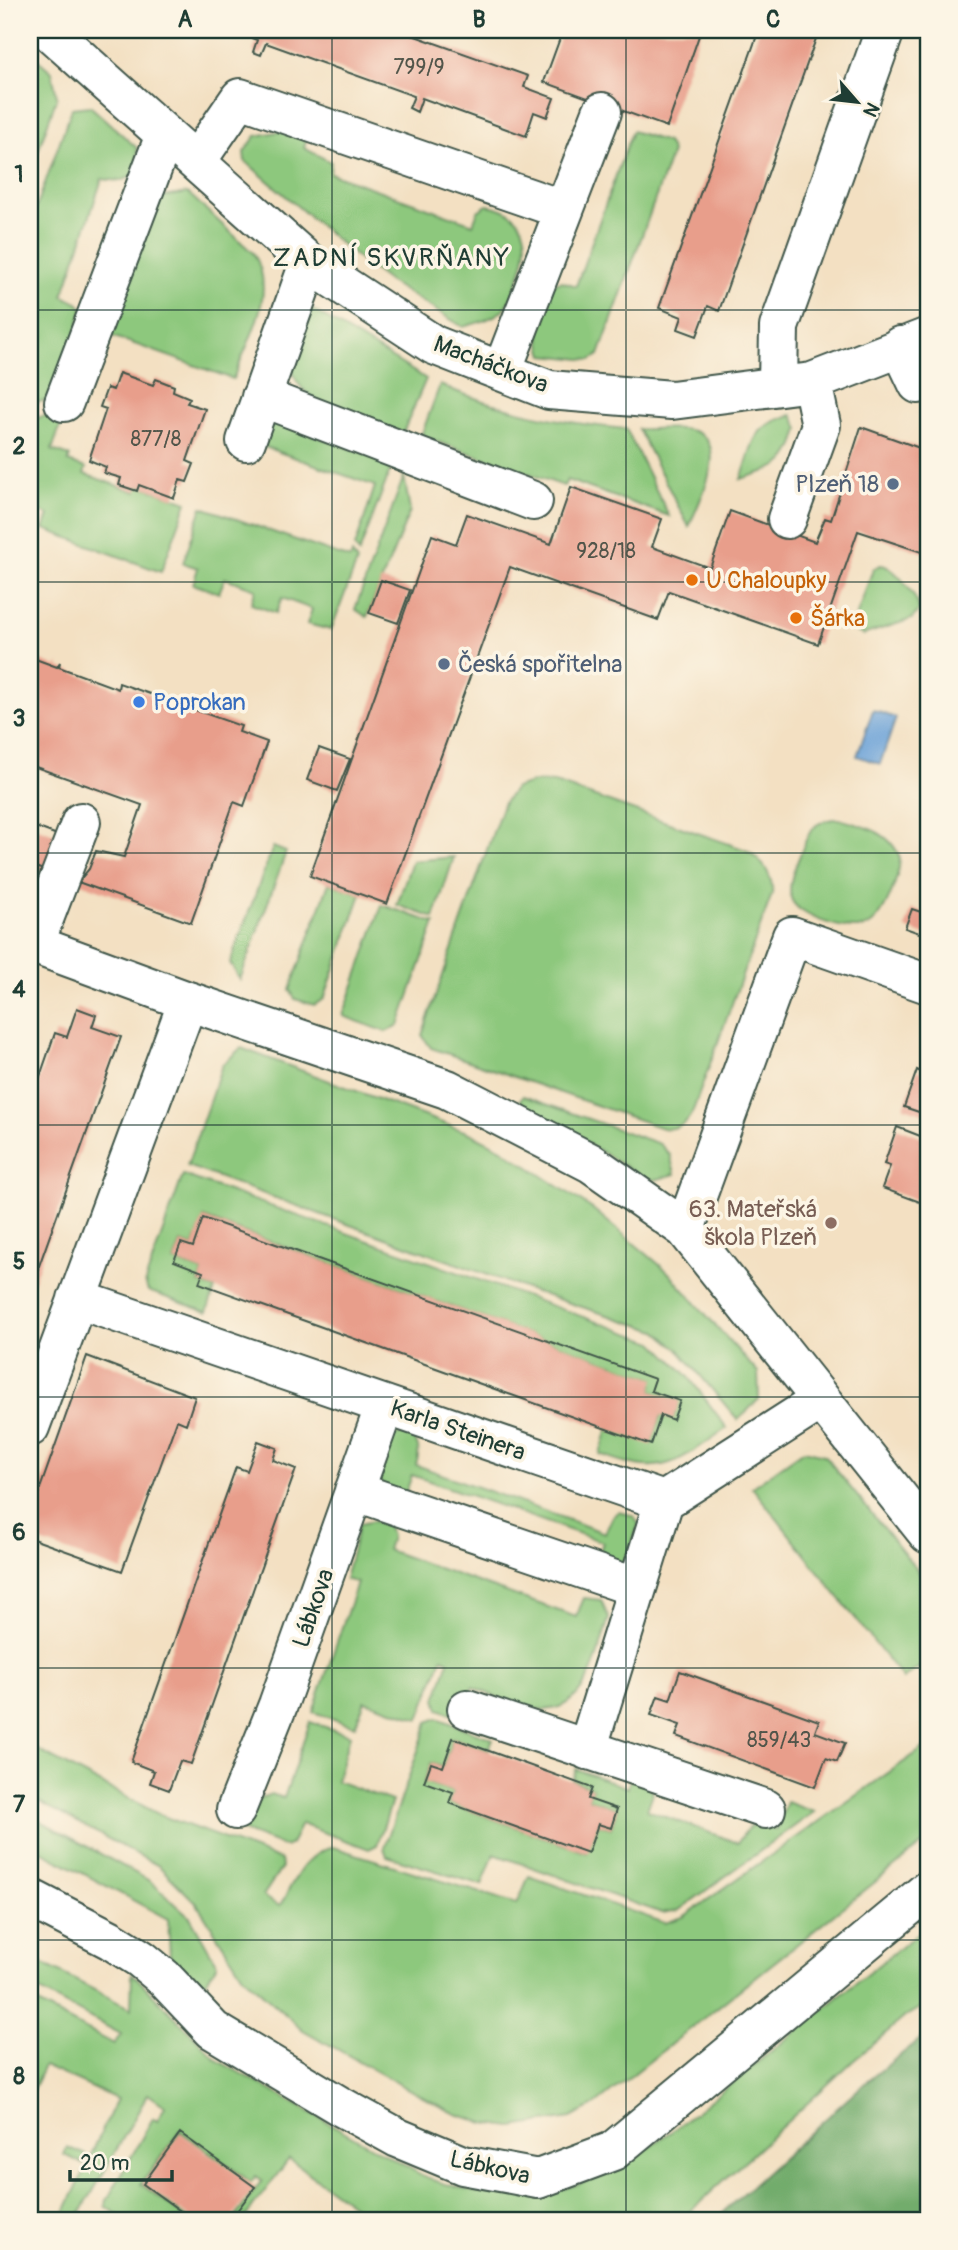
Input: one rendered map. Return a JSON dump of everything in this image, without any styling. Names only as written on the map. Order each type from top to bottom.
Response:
[{"type":"street","name":"Macháčkova","points":[[48,30],[309,263],[434,345],[550,390],[672,400],[795,384],[914,341]]},
{"type":"street","points":[[787,519],[821,425],[795,384],[779,327],[885,30]]},
{"type":"street","points":[[196,162],[240,98],[564,210]]},
{"type":"street","points":[[502,371],[602,112]]},
{"type":"street","points":[[64,402],[165,135]]},
{"type":"street","points":[[246,441],[309,263]]},
{"type":"street","points":[[914,341],[918,384]]},
{"type":"street","points":[[261,397],[533,501]]},
{"type":"street","points":[[81,822],[32,944],[188,1001],[447,1089],[591,1163],[685,1229],[928,1534]]},
{"type":"street","points":[[685,1229],[792,936],[928,984]]},
{"type":"street","points":[[30,1427],[188,1001]]},
{"type":"street","name":"Karla Steinera","points":[[77,1299],[664,1500]]},
{"type":"street","points":[[587,1750],[635,1587],[664,1500],[820,1401]]},
{"type":"street","name":"Lábkova","points":[[236,1810],[278,1705],[385,1405]]},
{"type":"street","points":[[354,1491],[635,1587]]},
{"type":"street","points":[[467,1709],[766,1809]]},
{"type":"street","name":"Lábkova","points":[[30,1898],[111,1940],[141,1959],[164,1978],[213,2030],[340,2106],[398,2138],[463,2165],[538,2179],[613,2151],[928,1890]]},
{"type":"green space","points":[[30,53],[52,72],[57,97],[30,174]]},
{"type":"green space","points":[[90,106],[137,148],[137,166],[126,179],[102,179],[63,296],[78,303],[83,309],[56,398],[30,404],[30,225],[72,108]]},
{"type":"green space","points":[[282,131],[307,138],[304,148],[331,162],[330,173],[473,224],[478,211],[487,205],[513,215],[520,223],[526,243],[522,267],[506,306],[490,318],[463,327],[388,281],[354,255],[245,161],[244,152],[256,136]]},
{"type":"green space","points":[[632,131],[667,142],[672,152],[599,355],[591,360],[544,355],[540,327],[546,301],[554,283],[562,281],[576,286]]},
{"type":"green space","points":[[188,193],[254,254],[261,269],[262,301],[258,317],[233,379],[103,333],[162,197]]},
{"type":"green space","points":[[313,310],[426,379],[402,435],[332,409],[302,388],[294,375],[292,359],[308,312]]},
{"type":"green space","points":[[440,385],[485,402],[531,414],[626,429],[669,516],[567,480],[564,486],[421,436]]},
{"type":"green space","points":[[51,414],[63,418],[52,450],[70,456],[68,462],[86,468],[84,474],[136,492],[139,485],[187,502],[161,572],[44,529],[49,515],[30,508],[30,420]]},
{"type":"green space","points":[[792,415],[799,429],[786,459],[772,468],[741,479],[752,445],[761,430],[778,419]]},
{"type":"green space","points":[[275,422],[393,463],[359,553],[355,547],[375,486],[262,446],[263,423]]},
{"type":"green space","points":[[673,428],[693,431],[705,438],[711,448],[712,460],[705,489],[689,527],[638,429]]},
{"type":"green space","points":[[404,476],[410,511],[367,617],[355,609]]},
{"type":"green space","points":[[202,507],[350,559],[352,554],[357,562],[331,630],[307,624],[312,609],[282,598],[276,613],[251,604],[256,589],[225,578],[219,593],[193,584],[198,568],[183,563]]},
{"type":"green space","points":[[880,565],[892,570],[904,583],[919,610],[912,619],[863,635],[857,632],[854,623],[873,569]]},
{"type":"green space","points":[[535,782],[555,783],[746,850],[757,858],[769,874],[772,894],[694,1108],[680,1126],[665,1129],[431,1048],[422,1035],[503,804],[515,788]]},
{"type":"green space","points":[[839,819],[884,836],[891,842],[900,859],[894,886],[885,906],[874,921],[860,928],[837,926],[813,917],[803,912],[791,898],[792,878],[809,834],[821,822]]},
{"type":"green space","points":[[273,847],[286,852],[240,980],[230,963]]},
{"type":"green space","points":[[454,857],[434,918],[397,905],[412,861]]},
{"type":"green space","points":[[329,883],[361,894],[324,999],[314,1005],[295,999],[290,990]]},
{"type":"green space","points":[[382,905],[435,923],[399,1025],[386,1032],[343,1016]]},
{"type":"green space","points":[[241,1048],[472,1134],[502,1149],[594,1210],[667,1271],[758,1373],[759,1399],[738,1420],[678,1349],[657,1331],[532,1291],[187,1166],[222,1065]]},
{"type":"green space","points":[[523,1096],[660,1144],[670,1155],[675,1174],[655,1180],[644,1178],[519,1101]]},
{"type":"green space","points":[[183,1175],[654,1342],[688,1376],[727,1428],[694,1451],[667,1464],[639,1465],[600,1454],[608,1429],[651,1444],[661,1415],[673,1419],[679,1401],[651,1391],[654,1379],[204,1218],[193,1247],[181,1243],[174,1261],[203,1272],[199,1283],[215,1289],[207,1312],[148,1291],[145,1282]]},
{"type":"green space","points":[[409,1434],[415,1441],[418,1452],[416,1465],[605,1533],[612,1517],[619,1511],[633,1516],[639,1524],[625,1563],[597,1560],[603,1542],[412,1475],[406,1492],[389,1492],[374,1475],[389,1438]]},
{"type":"green space","points":[[804,1450],[824,1455],[928,1583],[928,1661],[903,1679],[752,1487]]},
{"type":"green space","points":[[373,1521],[388,1525],[391,1537],[387,1550],[576,1617],[584,1598],[601,1600],[609,1618],[593,1667],[576,1696],[564,1705],[548,1710],[529,1708],[472,1687],[460,1717],[439,1709],[436,1699],[449,1661],[442,1658],[419,1719],[365,1701],[355,1726],[313,1712],[357,1583],[345,1579],[359,1524]]},
{"type":"green space","points":[[437,1718],[493,1739],[488,1750],[453,1738],[443,1767],[431,1763],[424,1782],[453,1792],[449,1803],[587,1853],[598,1824],[611,1828],[617,1809],[588,1799],[592,1788],[572,1780],[576,1769],[628,1788],[631,1778],[650,1786],[653,1793],[647,1810],[738,1843],[749,1827],[757,1825],[776,1830],[787,1802],[814,1812],[679,1910],[662,1913],[494,1854],[482,1885],[387,1856],[384,1848],[428,1722]]},
{"type":"green space","points":[[310,1722],[350,1735],[336,1781],[392,1801],[377,1845],[369,1849],[301,1824],[291,1844],[285,1847],[219,1822],[215,1815],[216,1808],[246,1819],[261,1798],[271,1794],[284,1798]]},
{"type":"green space","points":[[928,1745],[928,1840],[592,2107],[571,2118],[512,2127],[484,2123],[456,2114],[303,2030],[243,1976],[197,1904],[159,1866],[30,1797],[30,1746],[160,1815],[281,1860],[282,1867],[263,1896],[280,1906],[300,1870],[314,1856],[333,1847],[517,1904],[529,1876],[665,1923],[683,1917]]},
{"type":"green space","points":[[30,1815],[150,1881],[190,1917],[217,1964],[199,1993],[170,1956],[168,1919],[30,1845]]},
{"type":"green space","points":[[928,1925],[928,2003],[906,2016],[853,2061],[681,2220],[344,2220],[354,2206],[289,2159],[243,2220],[233,2220],[262,2180],[256,2176],[251,2182],[180,2131],[141,2184],[189,2220],[125,2220],[106,2206],[107,2200],[153,2118],[157,2121],[165,2106],[148,2094],[79,2216],[69,2220],[63,2216],[87,2165],[64,2155],[67,2147],[90,2157],[117,2099],[44,2066],[30,2095],[30,2000],[114,2044],[121,2034],[30,1986],[30,1957],[131,2009],[132,1973],[217,2060],[429,2179],[470,2191],[515,2196],[561,2190],[600,2176],[672,2131]]},
{"type":"green space","points":[[928,2033],[928,2220],[736,2220],[722,2213],[865,2083]]},
{"type":"water","points":[[873,710],[896,718],[880,764],[857,756]]},
{"type":"building","points":[[230,30],[398,30],[528,76],[524,87],[554,98],[547,117],[534,112],[526,136],[422,98],[417,112],[409,108],[414,96],[266,43],[261,55],[253,52],[257,40]]},
{"type":"building","points":[[563,30],[701,30],[667,127],[544,82]]},
{"type":"building","points":[[759,30],[819,30],[719,311],[708,306],[697,336],[678,329],[682,317],[659,308]]},
{"type":"building","points":[[119,373],[153,385],[156,379],[174,386],[173,391],[190,398],[187,403],[205,409],[187,461],[194,464],[187,482],[180,480],[174,498],[139,485],[137,491],[119,485],[121,478],[104,473],[106,467],[89,460],[106,409],[100,407],[107,388],[113,390]]},
{"type":"building","points":[[861,427],[928,451],[928,554],[858,531],[818,644],[669,591],[658,620],[510,567],[387,904],[310,876],[432,535],[456,544],[467,514],[551,544],[571,487],[662,519],[652,547],[710,568],[730,511],[815,542],[825,518],[831,520]]},
{"type":"building","points":[[381,580],[410,590],[398,623],[369,613]]},
{"type":"building","points":[[30,657],[57,667],[60,662],[59,667],[118,689],[119,683],[241,726],[239,732],[267,742],[244,806],[234,802],[191,923],[78,882],[89,869],[96,851],[124,857],[142,805],[30,765]]},
{"type":"building","points":[[319,748],[350,759],[337,791],[307,780]]},
{"type":"building","points":[[30,825],[60,836],[51,873],[30,865]]},
{"type":"building","points":[[928,902],[928,936],[905,928],[912,909],[924,913]]},
{"type":"building","points":[[77,1008],[96,1015],[92,1027],[121,1037],[30,1291],[30,1105],[55,1033],[67,1037]]},
{"type":"building","points":[[928,1059],[928,1115],[904,1107],[917,1070],[923,1073]]},
{"type":"building","points":[[897,1127],[928,1139],[928,1205],[882,1188],[890,1166],[884,1164]]},
{"type":"building","points":[[203,1218],[655,1379],[651,1391],[680,1401],[673,1420],[661,1415],[651,1445],[199,1283],[203,1272],[174,1261],[181,1243],[193,1247]]},
{"type":"building","points":[[87,1356],[195,1397],[186,1424],[177,1420],[122,1571],[30,1538],[30,1517]]},
{"type":"building","points":[[258,1441],[277,1448],[273,1460],[296,1469],[191,1764],[180,1761],[169,1790],[150,1783],[154,1771],[131,1762],[236,1467],[247,1471]]},
{"type":"building","points":[[680,1671],[819,1721],[815,1732],[845,1743],[837,1762],[826,1758],[815,1787],[676,1736],[680,1725],[651,1715],[658,1696],[670,1700]]},
{"type":"building","points":[[453,1738],[592,1788],[588,1799],[617,1809],[611,1828],[598,1824],[588,1853],[449,1803],[453,1792],[424,1782],[431,1763],[443,1767]]},
{"type":"building","points":[[180,2133],[255,2187],[230,2220],[193,2220],[143,2184]]},
{"type":"place","name":"Plzeň 18","points":[[893,484]]},
{"type":"place","name":"U Chaloupky","points":[[692,580]]},
{"type":"place","name":"Šárka","points":[[796,618]]},
{"type":"place","name":"Česká spořitelna","points":[[444,664]]},
{"type":"place","name":"Poprokan","points":[[139,702]]},
{"type":"place","name":"63. Mateřská škola Plzeň","points":[[831,1223]]},
{"type":"district","name":"ZADNÍ SKVRŇANY","points":[[392,257]]}]
